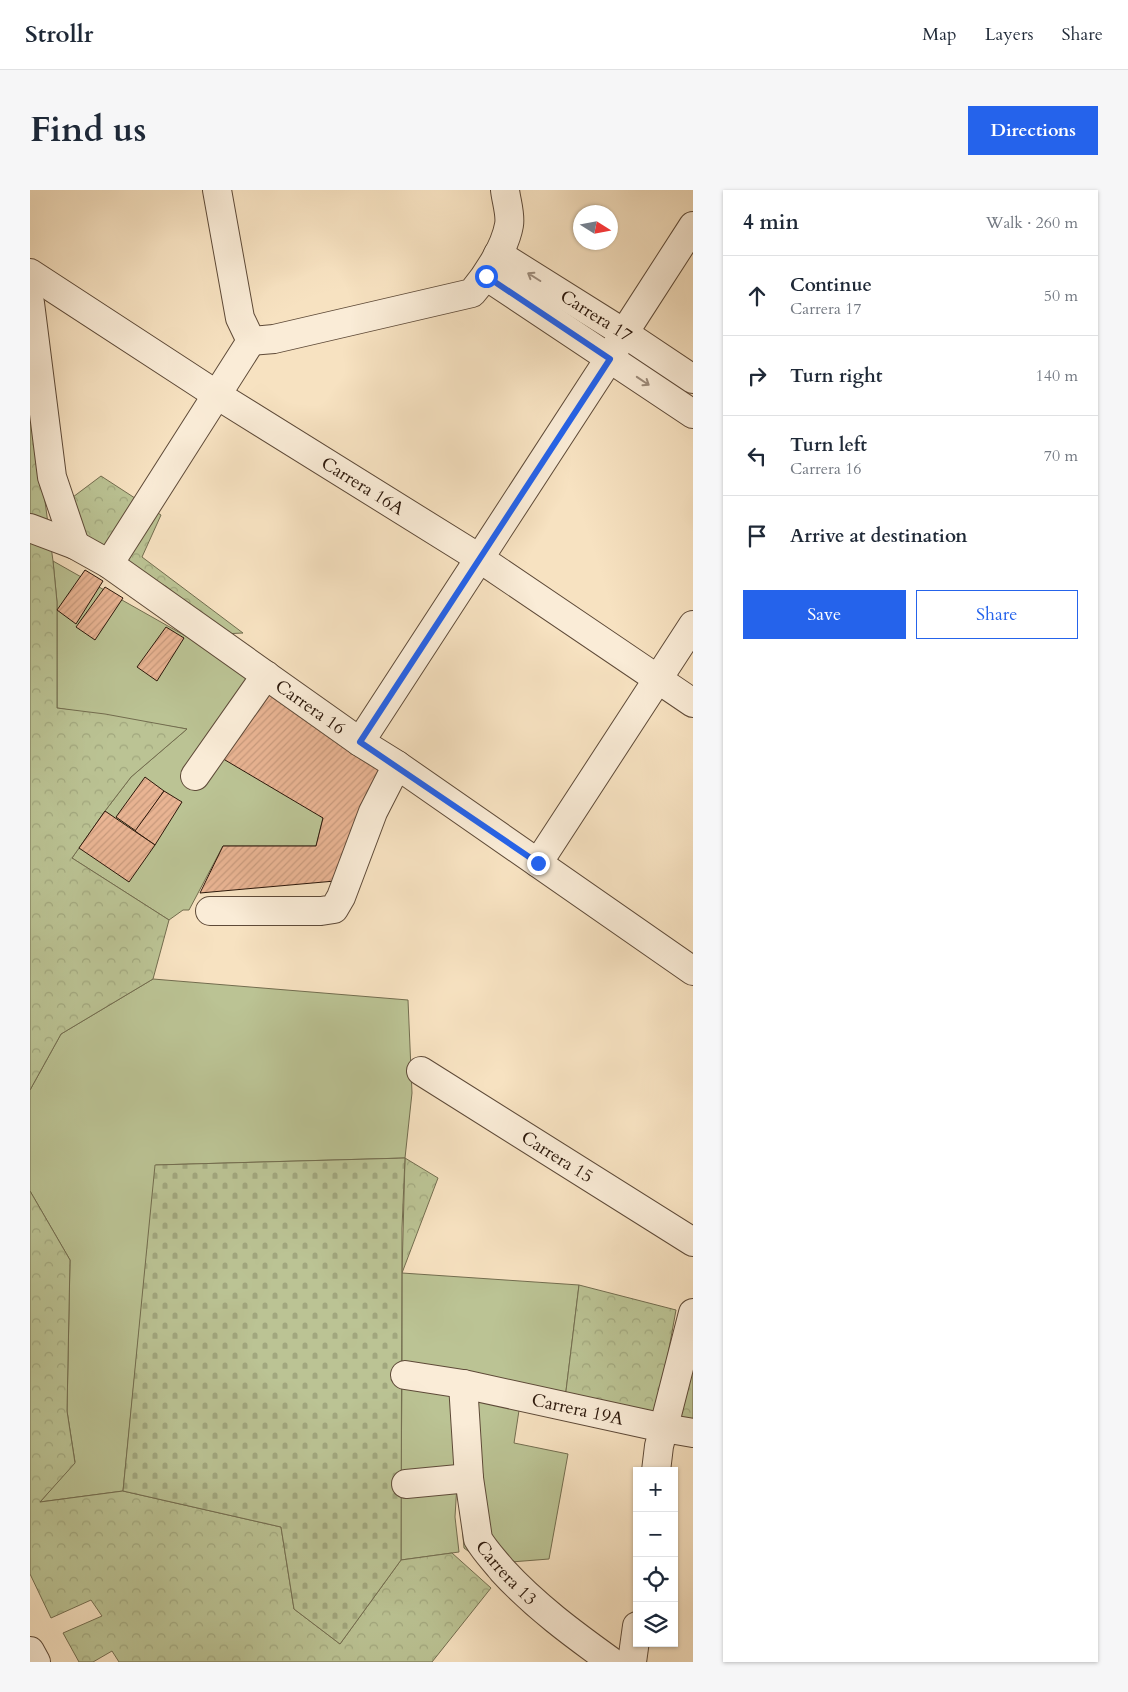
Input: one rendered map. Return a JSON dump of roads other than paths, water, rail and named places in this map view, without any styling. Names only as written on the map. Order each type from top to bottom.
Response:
[{"type":"street","points":[[217,190],[240,318],[251,341]]},
{"type":"street","points":[[251,341],[274,339],[472,293],[492,265],[509,224],[505,190]]},
{"type":"street","points":[[360,742],[610,359],[624,332],[693,226]]},
{"type":"street","name":"Carrera 17","points":[[492,265],[624,332],[693,379]]},
{"type":"street","name":"Carrera 17","points":[[492,265],[610,359],[693,414]]},
{"type":"street","name":"Carrera 16A","points":[[30,273],[217,395],[479,558],[693,703]]},
{"type":"street","points":[[30,303],[52,477],[74,545]]},
{"type":"street","points":[[109,564],[251,341]]},
{"type":"street","name":"Carrera 16","points":[[30,528],[74,545],[109,564],[360,742],[397,765],[693,971]]},
{"type":"street","points":[[538,863],[693,625]]},
{"type":"street","points":[[195,776],[266,675]]},
{"type":"street","points":[[210,911],[321,911],[334,909],[341,897],[373,812],[397,765]]},
{"type":"street","name":"Carrera 15","points":[[421,1072],[693,1242]]},
{"type":"street","points":[[657,1467],[664,1428],[693,1313]]},
{"type":"street","name":"Carrera 19A","points":[[405,1375],[462,1384],[693,1433]]},
{"type":"street","name":"Carrera 13","points":[[462,1384],[469,1478],[475,1529],[478,1539],[483,1548],[523,1592],[570,1632],[612,1662]]},
{"type":"street","points":[[406,1484],[469,1478]]},
{"type":"street","points":[[632,1662],[634,1647]]},
{"type":"street","points":[[30,1652],[36,1662]]}]
